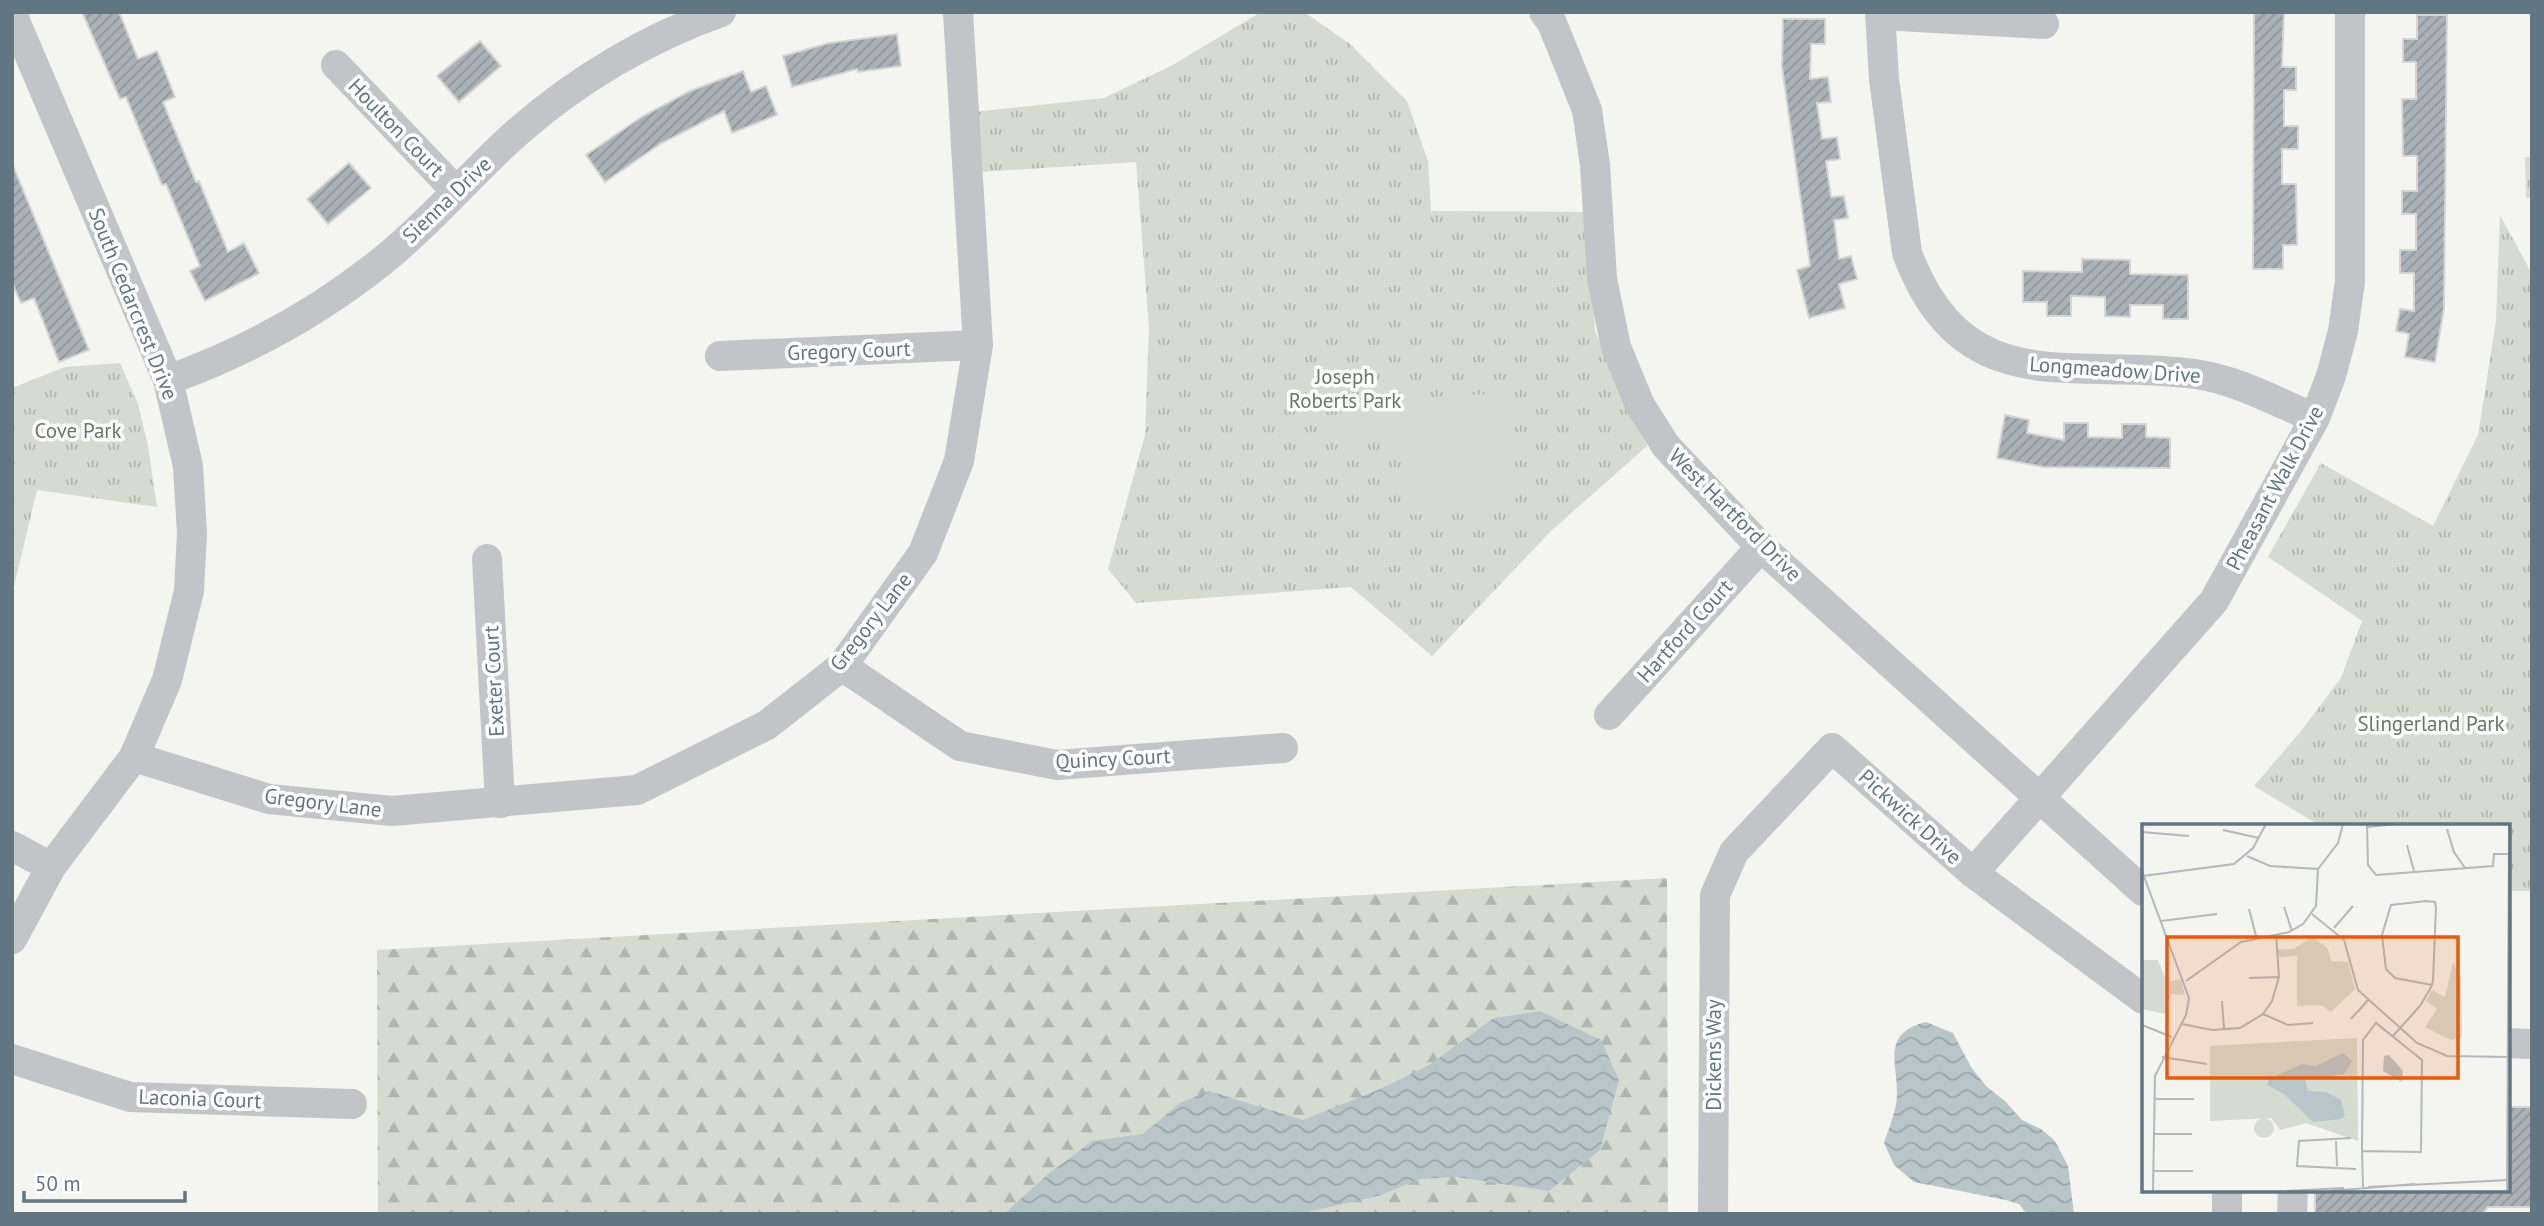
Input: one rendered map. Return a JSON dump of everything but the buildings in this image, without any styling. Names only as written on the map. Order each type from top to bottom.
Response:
[{"type":"street","name":"Sienna Drive","points":[[168,380],[240,351],[300,319],[335,296],[382,261],[520,130],[563,96],[650,44],[721,12]]},
{"type":"street","name":"Gregory Lane","points":[[134,757],[269,799],[393,811],[638,790],[767,725],[842,666],[923,553],[959,461],[978,345],[958,12]]},
{"type":"street","name":"West Hartford Drive","points":[[1544,12],[1552,23],[1587,110],[1595,165],[1602,279],[1616,348],[1640,405],[1666,446],[1761,547],[2142,890]]},
{"type":"street","name":"Pheasant Walk Drive","points":[[1973,873],[2214,601],[2315,418],[2331,376],[2343,331],[2350,281],[2350,12]]},
{"type":"street","name":"South Cedarcrest Drive","points":[[12,14],[168,380],[188,466],[192,533],[189,592],[167,680],[134,757],[51,867],[12,939]]},
{"type":"street","name":"Longmeadow Drive","points":[[1880,14],[1884,79],[1907,253],[1928,299],[1947,321],[1973,343],[1997,357],[2031,367],[2215,377],[2315,418]]},
{"type":"street","points":[[1880,14],[2044,24]]},
{"type":"street","name":"Houlton Court","points":[[335,65],[456,191]]},
{"type":"street","name":"Gregory Court","points":[[720,356],[978,345]]},
{"type":"street","name":"Hartford Court","points":[[1609,715],[1761,547]]},
{"type":"street","name":"Exeter Court","points":[[487,559],[500,803]]},
{"type":"street","name":"Quincy Court","points":[[842,666],[960,746],[1057,765],[1283,748]]},
{"type":"street","name":"Pickwick Drive","points":[[1715,895],[1734,852],[1832,748],[1973,873],[2142,998]]},
{"type":"street","points":[[12,846],[51,867]]},
{"type":"street","name":"Dickens Way","points":[[1713,1214],[1715,895]]},
{"type":"street","points":[[2509,1043],[2532,1044]]},
{"type":"street","name":"Laconia Court","points":[[12,1059],[130,1097],[352,1104]]},
{"type":"street","points":[[2227,1214],[2228,1191]]},
{"type":"street","points":[[2292,1214],[2293,1191]]},
{"type":"green space","name":"Joseph Roberts Park","points":[[1261,12],[1304,12],[1350,44],[1407,101],[1428,161],[1431,211],[1587,212],[1595,331],[1647,446],[1550,532],[1432,656],[1351,587],[1136,603],[1108,569],[1145,435],[1149,327],[1136,162],[979,172],[964,113],[1104,98],[1171,66]]},
{"type":"green space","points":[[2525,157],[2532,157],[2532,198],[2526,198]]},
{"type":"green space","name":"Slingerland Park","points":[[2500,215],[2532,274],[2532,891],[2509,891],[2509,824],[2317,824],[2254,786],[2341,678],[2362,621],[2268,557],[2321,463],[2433,526],[2478,435],[2496,321]]},
{"type":"green space","name":"Cove Park","points":[[120,363],[138,404],[148,446],[157,507],[37,490],[12,595],[12,388],[65,367]]},
{"type":"green space","points":[[1512,393],[1516,511],[1410,515],[1407,438],[1347,441],[1345,401]]},
{"type":"green space","points":[[1667,878],[1668,1214],[378,1214],[377,950]]},
{"type":"water","points":[[1540,1011],[1601,1040],[1619,1080],[1600,1150],[1549,1191],[1456,1177],[1420,1179],[1378,1196],[1298,1214],[1004,1214],[1047,1175],[1092,1141],[1143,1134],[1180,1103],[1209,1091],[1303,1120],[1380,1089],[1429,1065],[1494,1018]]},
{"type":"water","points":[[1926,1022],[1953,1033],[1971,1067],[1986,1086],[2006,1102],[2022,1120],[2041,1129],[2055,1141],[2068,1166],[2074,1214],[2027,1214],[2019,1204],[2006,1200],[1914,1182],[1894,1165],[1884,1143],[1896,1105],[1896,1044],[1901,1035]]}]
